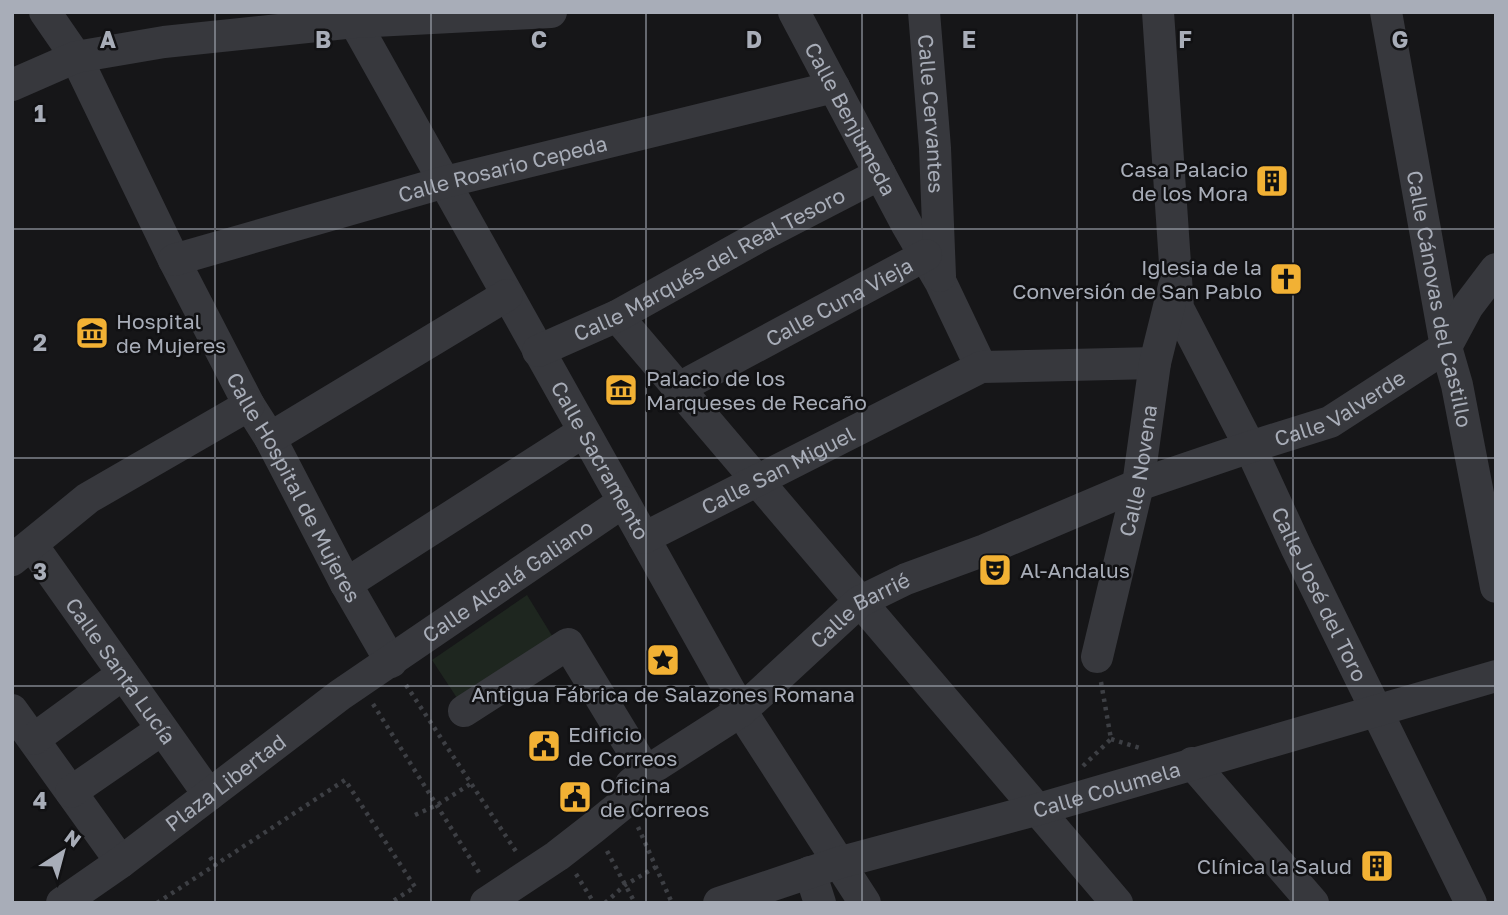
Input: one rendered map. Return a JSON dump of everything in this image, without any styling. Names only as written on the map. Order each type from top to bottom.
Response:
[{"type":"street","name":"Calle Hospital de Mujeres","points":[[45,12],[76,58],[174,260],[249,405],[270,438],[346,584],[391,662]]},
{"type":"street","points":[[12,85],[76,58],[164,41],[224,24],[352,17],[551,12]]},
{"type":"street","name":"Calle Benjumeda","points":[[794,12],[907,225],[941,283],[981,367]]},
{"type":"street","name":"Calle Cervantes","points":[[924,12],[935,148],[938,265],[941,283]]},
{"type":"street","points":[[1158,12],[1175,285]]},
{"type":"street","name":"Calle Cánovas del Castillo","points":[[1386,12],[1446,347],[1457,385],[1496,587]]},
{"type":"street","name":"Calle Sacramento","points":[[352,17],[741,711],[824,868],[864,903]]},
{"type":"street","name":"Calle Rosario Cepeda","points":[[174,260],[445,182],[834,87]]},
{"type":"street","name":"Calle Marqués del Real Tesoro","points":[[538,351],[617,316],[762,235],[880,174]]},
{"type":"street","points":[[907,225],[938,213]]},
{"type":"street","name":"Calle Cuna Vieja","points":[[677,389],[926,256]]},
{"type":"street","name":"Calle Valverde","points":[[1138,485],[1329,422],[1446,347],[1468,306],[1496,269]]},
{"type":"street","name":"Calle Novena","points":[[1097,657],[1138,485],[1155,363],[1175,285]]},
{"type":"street","name":"Calle José del Toro","points":[[1175,285],[1178,308],[1250,447],[1297,550],[1471,903]]},
{"type":"street","points":[[270,438],[507,295]]},
{"type":"street","points":[[617,316],[1117,903]]},
{"type":"street","name":"Calle San Miguel","points":[[644,538],[981,367],[1155,363]]},
{"type":"street","points":[[22,553],[88,498],[249,405]]},
{"type":"street","points":[[346,584],[583,432]]},
{"type":"street","name":"Calle Barrié","points":[[490,900],[557,856],[625,802],[631,784],[646,772],[741,711],[859,601],[906,579],[985,550],[1138,485]]},
{"type":"street","name":"Calle Alcalá Galiano","points":[[391,662],[623,502]]},
{"type":"street","name":"Calle Santa Lucía","points":[[22,553],[123,674],[209,795]]},
{"type":"street","points":[[464,711],[568,644],[646,772]]},
{"type":"street","name":"Plaza Libertad","points":[[62,903],[121,862],[360,682],[391,662]]},
{"type":"street","points":[[34,738],[123,674]]},
{"type":"street","name":"Calle Columela","points":[[719,903],[824,868],[1039,809],[1496,676]]},
{"type":"street","points":[[12,710],[121,862]]},
{"type":"street","points":[[71,792],[161,730]]},
{"type":"street","points":[[1192,763],[1313,903]]},
{"type":"street","points":[[820,903],[824,868]]},
{"type":"path","points":[[1075,774],[1111,739],[1097,657]]},
{"type":"path","points":[[391,662],[530,874]]},
{"type":"path","points":[[360,682],[437,805],[490,900]]},
{"type":"path","points":[[157,903],[345,780],[384,833],[415,887],[390,903]]},
{"type":"path","points":[[415,814],[437,805],[472,783]]},
{"type":"path","points":[[625,802],[672,903]]},
{"type":"path","points":[[593,828],[635,903]]},
{"type":"path","points":[[210,857],[216,866]]},
{"type":"path","points":[[605,903],[625,885],[656,867]]},
{"type":"shaded area","points":[[527,595],[554,639],[457,698],[432,660]]},
{"type":"place","name":"Casa Palacio de los Mora","points":[[1272,181]]},
{"type":"place","name":"Iglesia de la Conversión de San Pablo","points":[[1286,279]]},
{"type":"place","name":"Hospital de Mujeres","points":[[92,333]]},
{"type":"place","name":"Palacio de los Marqueses de Recaño","points":[[621,390]]},
{"type":"place","name":"Al-Andalus","points":[[995,570]]},
{"type":"place","name":"Antigua Fábrica de Salazones Romana","points":[[663,660]]},
{"type":"place","name":"Edificio de Correos","points":[[544,746]]},
{"type":"place","name":"Oficina de Correos","points":[[575,797]]},
{"type":"place","name":"Clínica la Salud","points":[[1377,866]]}]
